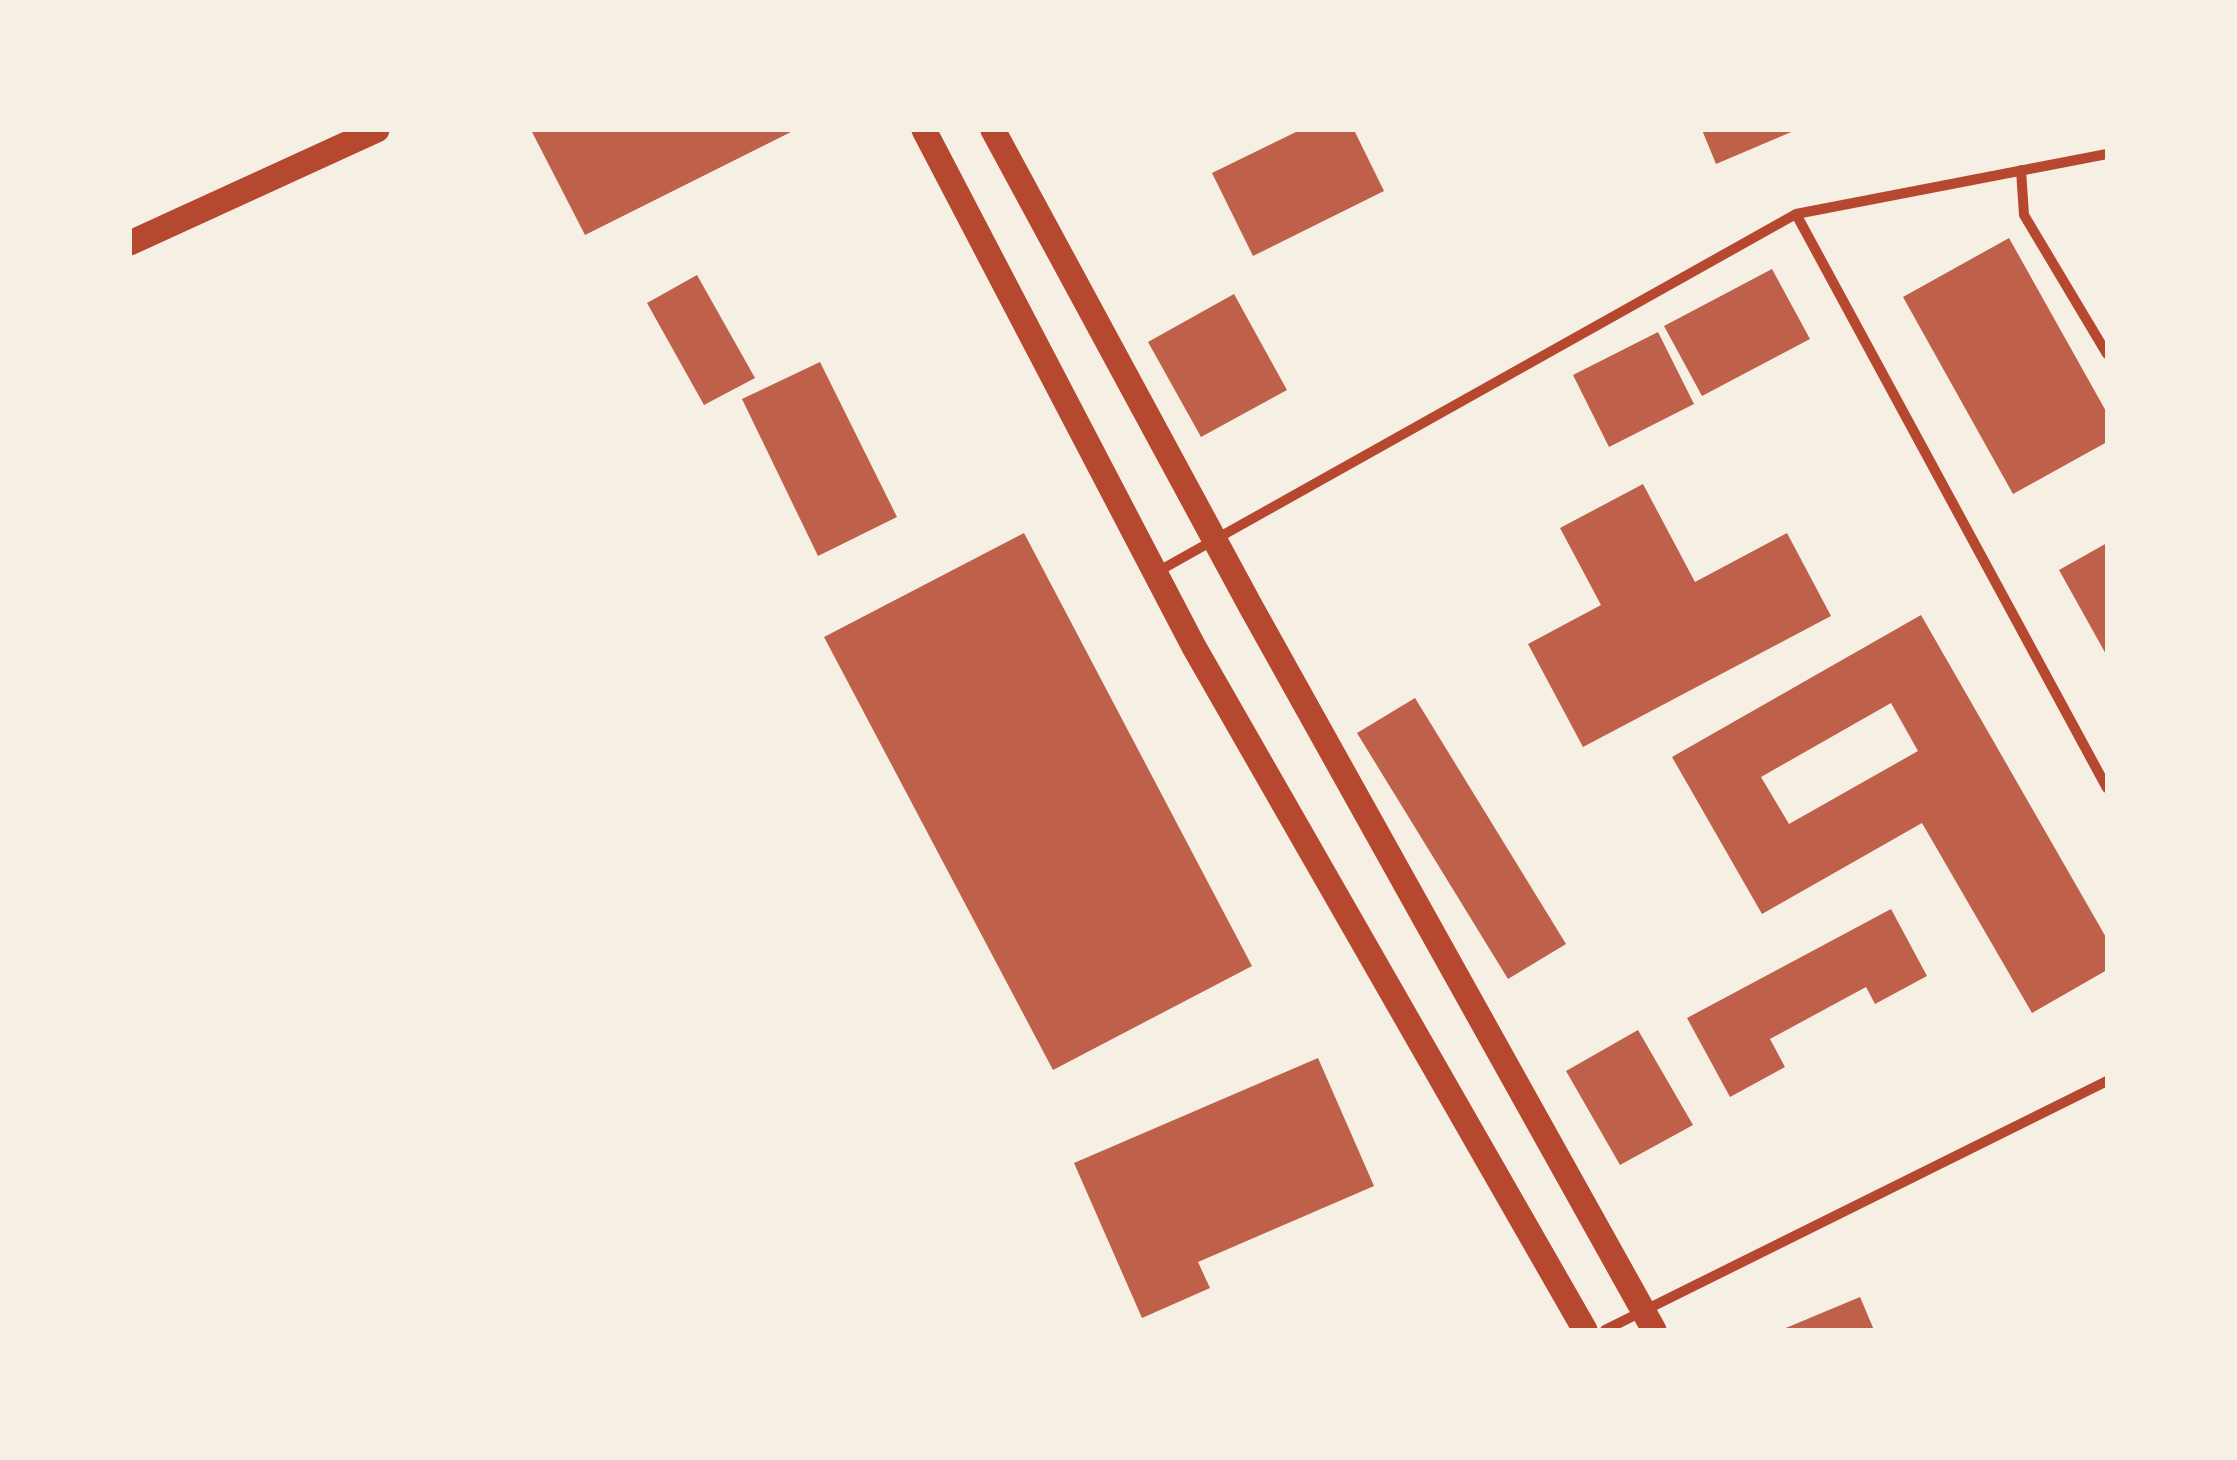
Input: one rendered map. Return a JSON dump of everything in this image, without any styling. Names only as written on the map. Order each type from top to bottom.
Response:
[{"type":"main road","points":[[130,242],[377,130]]},
{"type":"main road","points":[[924,130],[1155,573],[1585,1330]]},
{"type":"main road","points":[[993,130],[1215,540],[1649,1320]]},
{"type":"street","points":[[1155,573],[1796,214],[2107,154]]},
{"type":"street","points":[[2021,170],[2024,215],[2107,354]]},
{"type":"street","points":[[1796,214],[2107,788]]},
{"type":"street","points":[[1605,1330],[1649,1320],[2107,1080]]},
{"type":"building","points":[[531,130],[795,130],[585,235]]},
{"type":"building","points":[[1300,130],[1354,130],[1384,191],[1253,256],[1212,173]]},
{"type":"building","points":[[1702,130],[1796,130],[1716,164]]},
{"type":"building","points":[[2009,238],[2107,413],[2107,442],[2013,494],[1903,297]]},
{"type":"building","points":[[1772,269],[1810,339],[1702,396],[1664,326]]},
{"type":"building","points":[[697,275],[755,378],[704,405],[647,303]]},
{"type":"building","points":[[1234,294],[1287,390],[1201,437],[1148,342]]},
{"type":"building","points":[[1658,332],[1694,404],[1609,447],[1573,375]]},
{"type":"building","points":[[820,362],[897,517],[818,556],[742,399]]},
{"type":"building","points":[[1643,484],[1695,582],[1787,533],[1831,616],[1583,747],[1528,644],[1601,605],[1560,528]]},
{"type":"building","points":[[1024,533],[1252,966],[1053,1070],[824,637]]},
{"type":"building","points":[[2107,543],[2107,656],[2059,570]]},
{"type":"building","points":[[1921,615],[2107,939],[2107,970],[2032,1013],[1922,823],[1762,914],[1672,757]],"holes":[[[1891,703],[1918,751],[1789,824],[1761,777]]]},
{"type":"building","points":[[1415,698],[1566,944],[1508,979],[1357,733]]},
{"type":"building","points":[[1891,909],[1927,976],[1875,1004],[1866,987],[1770,1039],[1785,1067],[1730,1097],[1687,1018]]},
{"type":"building","points":[[1638,1030],[1693,1125],[1620,1165],[1566,1071]]},
{"type":"building","points":[[1318,1058],[1374,1186],[1198,1262],[1210,1288],[1142,1318],[1074,1163]]},
{"type":"building","points":[[1860,1297],[1874,1330],[1781,1330]]}]
